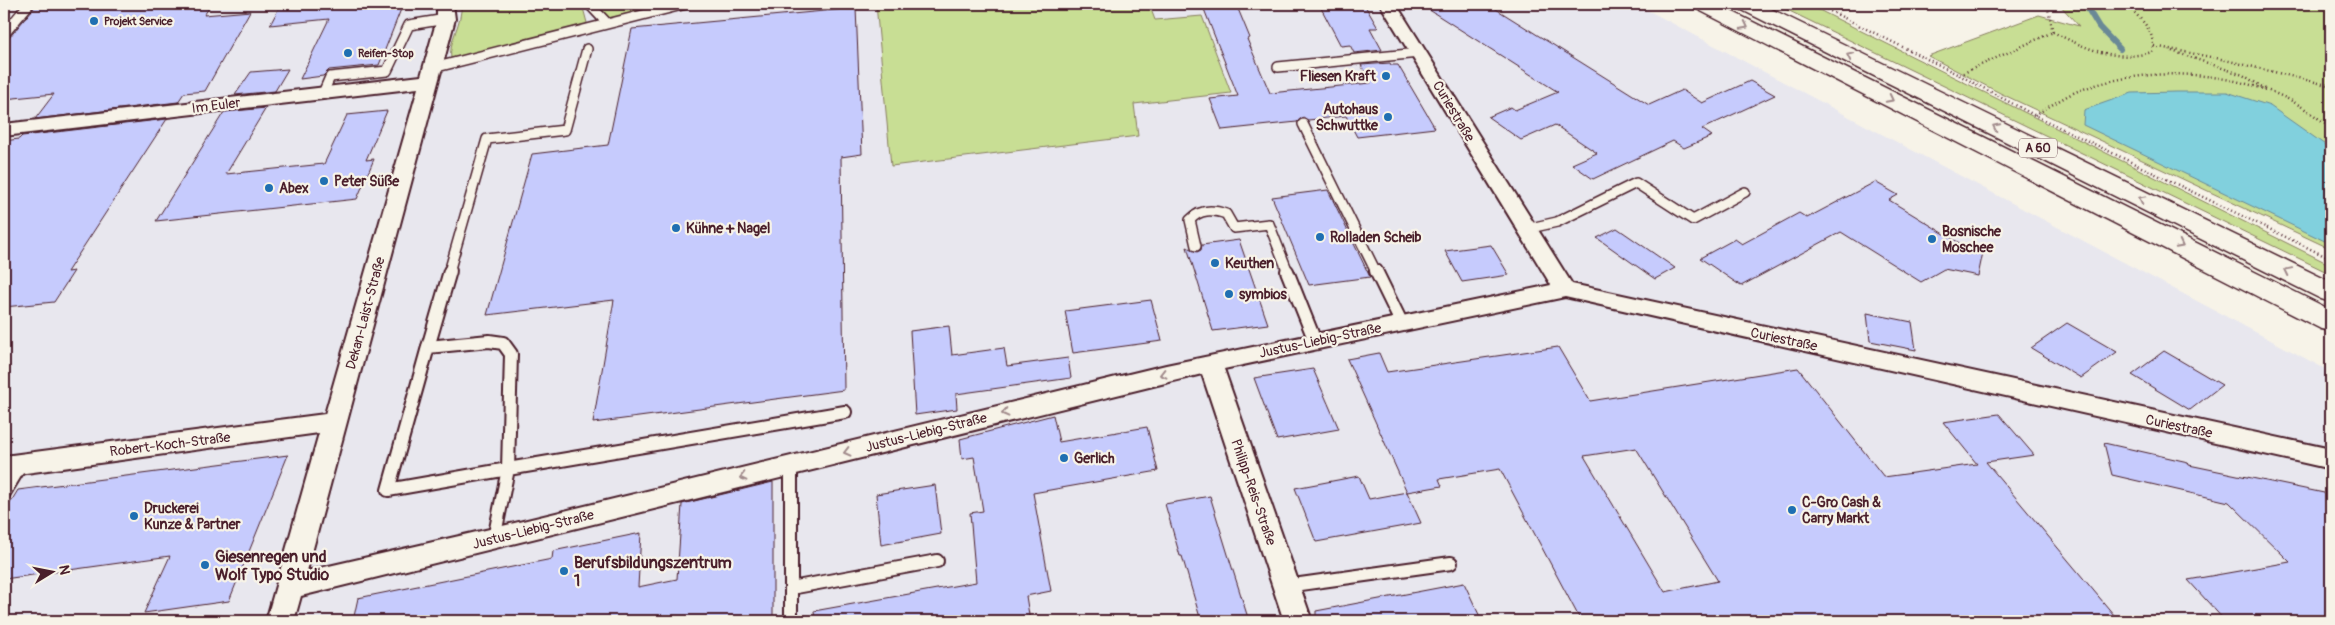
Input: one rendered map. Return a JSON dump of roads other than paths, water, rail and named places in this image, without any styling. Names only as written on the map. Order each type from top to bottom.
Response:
[{"type":"highway","name":"A 60","points":[[1702,4],[2331,322]]},
{"type":"highway","name":"A 60","points":[[1745,4],[2331,292]]},
{"type":"street","name":"Curiestraße","points":[[1388,4],[1565,290],[2331,459]]},
{"type":"street","name":"Dekan-Laist-Straße","points":[[280,621],[431,74],[446,11]]},
{"type":"street","name":"Im Euler","points":[[4,130],[323,93],[431,74]]},
{"type":"street","name":"Justus-Liebig-Straße","points":[[290,587],[494,539],[1210,363],[1565,290]]},
{"type":"street","name":"Philipp-Reis-Straße","points":[[1210,363],[1298,621]]},
{"type":"street","name":"Robert-Koch-Straße","points":[[13,464],[335,422]]},
{"type":"lane","points":[[4,34],[29,4]]},
{"type":"lane","points":[[589,4],[607,23]]},
{"type":"lane","points":[[431,74],[607,23],[686,4]]},
{"type":"lane","points":[[323,93],[330,78],[387,71],[409,25],[446,11]]},
{"type":"lane","points":[[588,49],[566,130],[487,139],[388,490],[845,412]]},
{"type":"lane","points":[[1278,67],[1419,53]]},
{"type":"lane","points":[[1303,124],[1402,324]]},
{"type":"lane","points":[[1526,229],[1557,222],[1636,183],[1693,220],[1745,192]]},
{"type":"lane","points":[[1196,246],[1190,220],[1199,212],[1213,210],[1226,214],[1234,228],[1269,224],[1315,341]]},
{"type":"lane","points":[[428,347],[490,341],[502,343],[511,354],[508,469],[494,539]]},
{"type":"lane","points":[[4,493],[13,464]]},
{"type":"lane","points":[[790,466],[791,621]]},
{"type":"lane","points":[[791,588],[937,561]]},
{"type":"lane","points":[[1286,586],[1451,563]]},
{"type":"water","points":[[2227,92],[2270,106],[2331,149],[2331,244],[2083,125],[2084,110],[2132,93]]},
{"type":"waterway","points":[[2085,4],[2099,27],[2120,49]]},
{"type":"place","name":"Projekt Service","points":[[94,21]]},
{"type":"place","name":"Reifen-Stop","points":[[348,53]]},
{"type":"place","name":"Fliesen Kraft","points":[[1386,76]]},
{"type":"place","name":"Autohaus Schwuttke","points":[[1388,117]]},
{"type":"place","name":"Peter Süße","points":[[324,181]]},
{"type":"place","name":"Abex","points":[[269,188]]},
{"type":"place","name":"Kühne + Nagel","points":[[676,228]]},
{"type":"place","name":"Rolladen Scheib","points":[[1320,237]]},
{"type":"place","name":"Bosnische Moschee","points":[[1932,239]]},
{"type":"place","name":"Keuthen","points":[[1215,263]]},
{"type":"place","name":"symbios","points":[[1229,294]]},
{"type":"place","name":"Gerlich","points":[[1064,458]]},
{"type":"place","name":"C-Gro Cash & Carry Markt","points":[[1792,510]]},
{"type":"place","name":"Druckerei Kunze & Partner","points":[[134,516]]},
{"type":"place","name":"Giesenregen und Wolf Typo Studio","points":[[205,565]]},
{"type":"place","name":"Berufsbildungszentrum 1","points":[[564,571]]}]
